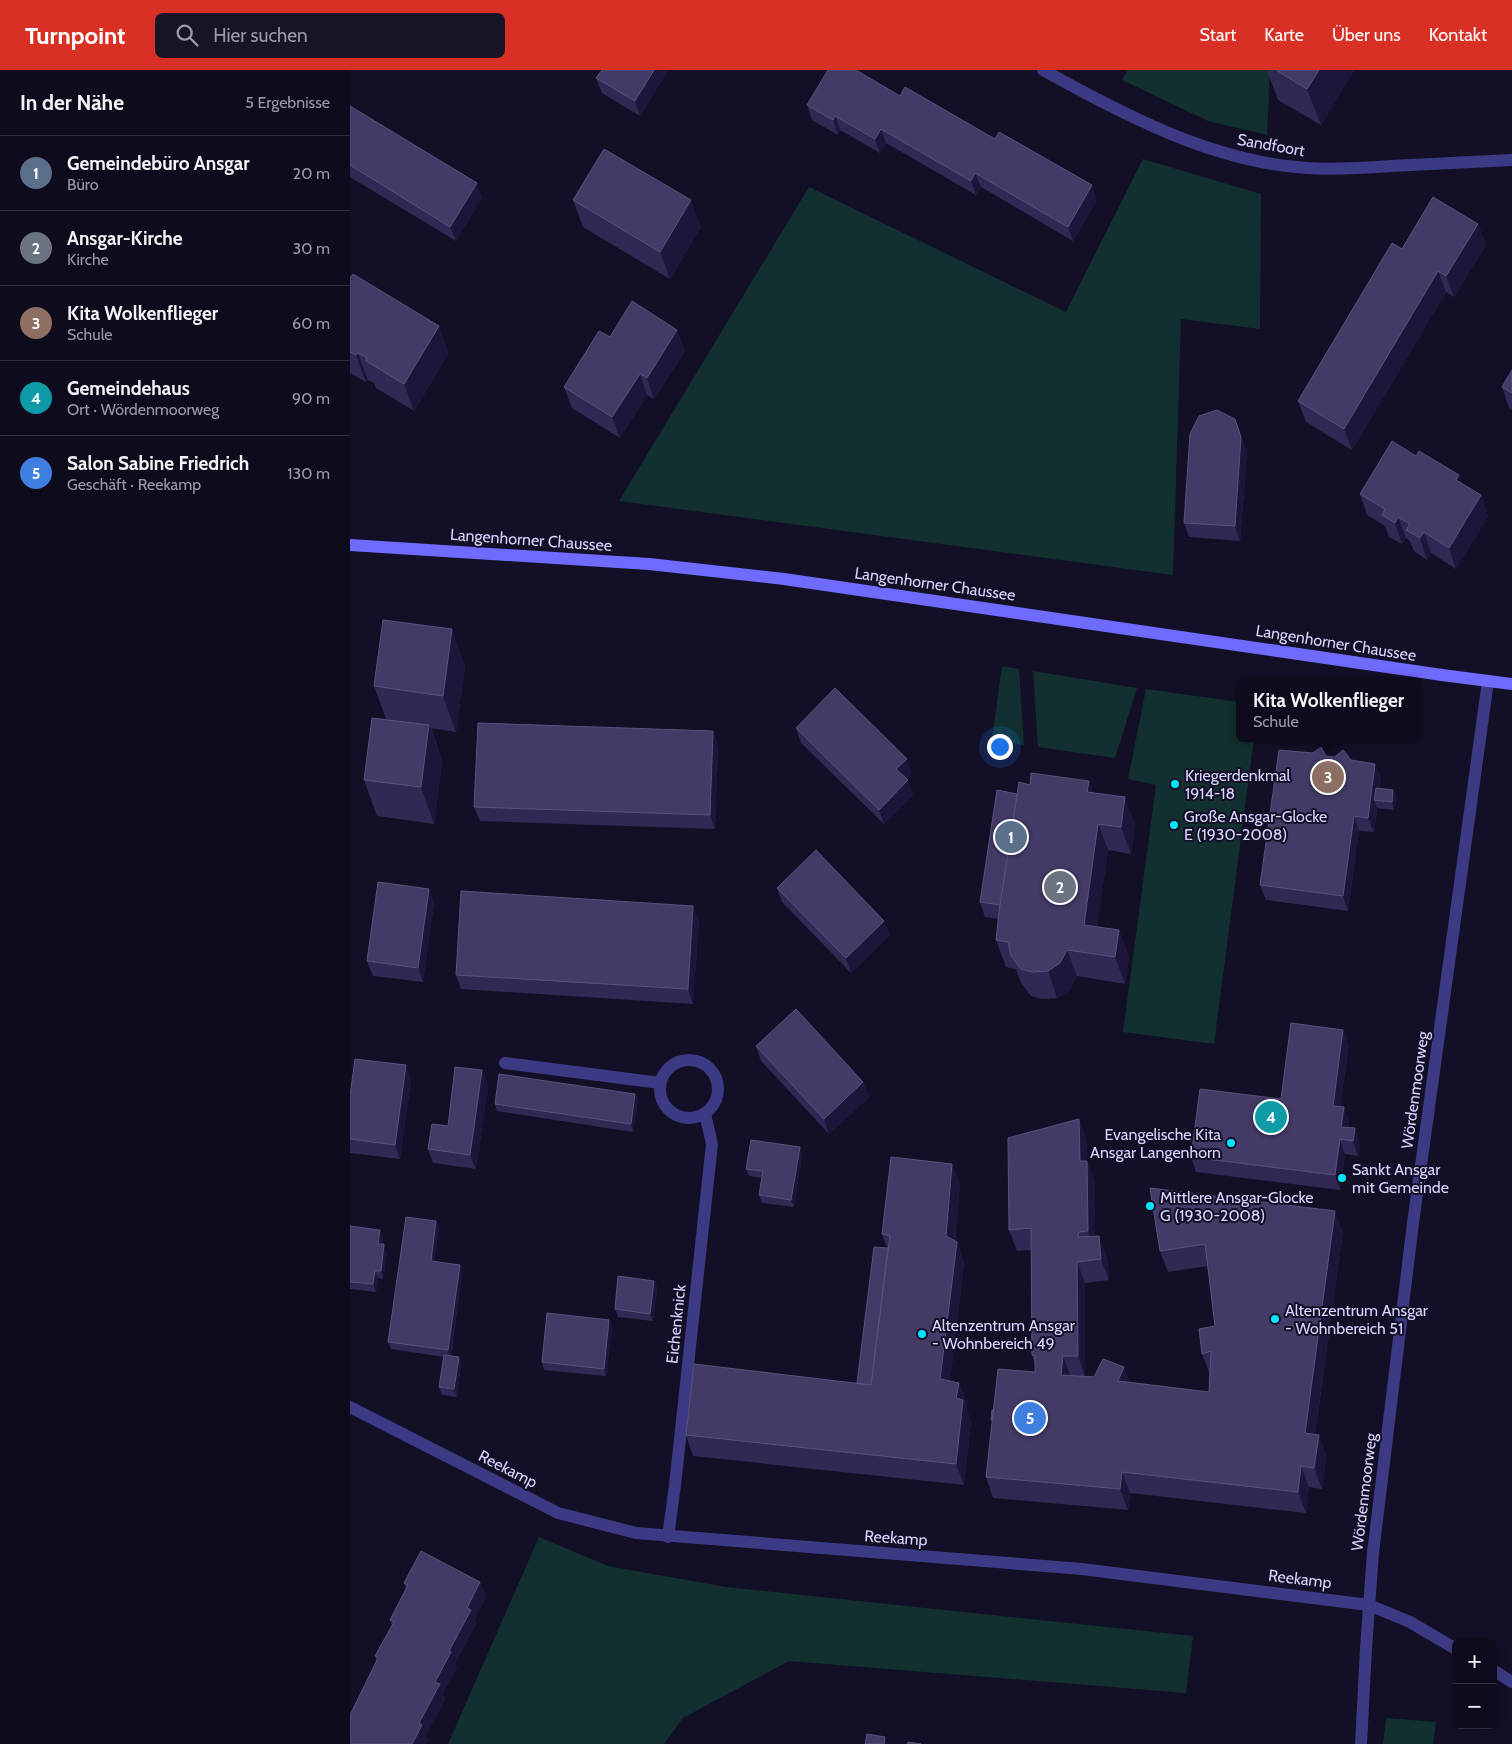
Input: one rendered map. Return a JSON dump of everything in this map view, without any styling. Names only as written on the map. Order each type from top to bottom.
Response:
[{"type":"main road","name":"Langenhorner Chaussee","points":[[350,545],[649,564],[784,579],[1512,684]]},
{"type":"street","name":"Sandfoort","points":[[1043,70],[1102,103],[1153,126],[1226,154],[1267,163],[1306,168],[1336,169],[1512,160]]},
{"type":"street","name":"Wördenmoorweg","points":[[1361,1744],[1373,1553],[1413,1223],[1488,681]]},
{"type":"street","points":[[698,1061],[706,1065],[713,1072],[718,1090],[716,1100],[712,1108],[705,1114],[689,1118],[673,1114],[666,1108],[662,1100],[660,1083],[670,1067],[678,1062],[698,1061]]},
{"type":"street","points":[[505,1063],[660,1083]]},
{"type":"street","name":"Eichenknick","points":[[668,1537],[712,1144],[705,1114]]},
{"type":"street","name":"Reekamp","points":[[350,1407],[558,1513],[636,1534],[1082,1569],[1369,1605],[1410,1622],[1452,1647]]},
{"type":"street","points":[[1497,1673],[1512,1682]]},
{"type":"green space","points":[[1128,70],[1270,70],[1267,135],[1208,121],[1122,80]]},
{"type":"green space","points":[[1143,159],[1261,194],[1260,329],[1181,319],[1173,575],[619,501],[809,187],[1066,312]]},
{"type":"green space","points":[[1002,666],[1019,669],[1024,745],[992,740]]},
{"type":"green space","points":[[1033,671],[1137,688],[1115,758],[1038,747]]},
{"type":"green space","points":[[1146,689],[1236,702],[1236,742],[1253,742],[1214,1044],[1123,1032],[1156,785],[1128,779]]},
{"type":"green space","points":[[539,1537],[608,1566],[726,1587],[1193,1636],[1186,1693],[789,1661],[683,1718],[664,1744],[448,1744]]},
{"type":"green space","points":[[1386,1718],[1436,1722],[1433,1744],[1383,1744]]},
{"type":"building","points":[[602,70],[654,70],[635,101],[596,78]]},
{"type":"building","points":[[828,70],[856,70],[900,96],[905,87],[995,139],[999,132],[1092,185],[1068,227],[975,173],[971,181],[881,129],[875,139],[835,116],[833,120],[807,105]]},
{"type":"building","points":[[1276,70],[1319,70],[1307,89]]},
{"type":"building","points":[[350,106],[477,183],[450,227],[350,165]]},
{"type":"building","points":[[604,149],[691,200],[660,252],[573,200]]},
{"type":"building","points":[[1433,197],[1478,224],[1446,276],[1438,271],[1344,429],[1298,401],[1392,243],[1402,249]]},
{"type":"building","points":[[353,274],[439,326],[404,384],[366,361],[367,358],[358,353],[356,355],[350,352],[350,278]]},
{"type":"building","points":[[632,301],[677,330],[647,378],[640,374],[612,417],[564,387],[599,331],[610,337]]},
{"type":"building","points":[[1512,370],[1512,393],[1502,387]]},
{"type":"building","points":[[1217,410],[1235,419],[1241,437],[1235,526],[1184,523],[1190,434],[1199,416]]},
{"type":"building","points":[[1392,441],[1416,456],[1419,451],[1459,475],[1456,480],[1481,495],[1449,548],[1424,532],[1420,538],[1406,530],[1410,524],[1398,517],[1395,523],[1382,515],[1385,509],[1360,494]]},
{"type":"building","points":[[383,620],[452,629],[443,696],[374,686]]},
{"type":"building","points":[[835,688],[907,759],[896,769],[908,780],[879,810],[796,728]]},
{"type":"building","points":[[372,718],[429,725],[421,787],[364,780]]},
{"type":"building","points":[[478,723],[713,731],[710,815],[474,807]]},
{"type":"building","points":[[1321,747],[1326,756],[1335,757],[1343,750],[1351,760],[1375,764],[1368,818],[1354,816],[1343,896],[1260,885],[1279,750],[1313,753]]},
{"type":"building","points":[[1031,773],[1089,781],[1087,792],[1125,797],[1121,827],[1098,824],[1084,925],[1119,930],[1115,957],[1067,950],[1060,963],[1048,971],[1032,972],[1021,969],[1011,956],[1008,942],[996,940],[1001,894],[1019,782],[1030,785]]},
{"type":"building","points":[[1376,788],[1393,790],[1392,802],[1374,800]]},
{"type":"building","points":[[997,790],[1017,794],[1000,905],[980,902]]},
{"type":"building","points":[[816,850],[884,921],[846,958],[777,888]]},
{"type":"building","points":[[378,882],[429,889],[418,968],[367,961]]},
{"type":"building","points":[[461,891],[693,906],[688,989],[456,975]]},
{"type":"building","points":[[796,1009],[863,1082],[824,1119],[756,1046]]},
{"type":"building","points":[[1291,1023],[1343,1030],[1333,1106],[1344,1107],[1341,1127],[1355,1128],[1353,1141],[1340,1139],[1335,1175],[1191,1157],[1200,1089],[1281,1099]]},
{"type":"building","points":[[355,1059],[406,1065],[395,1145],[350,1139],[350,1096]]},
{"type":"building","points":[[455,1067],[482,1070],[470,1155],[428,1149],[432,1124],[448,1126]]},
{"type":"building","points":[[499,1074],[635,1094],[631,1124],[495,1104]]},
{"type":"building","name":"Altenzentrum Ansgar - Wohnbereich 51","points":[[1079,1119],[1080,1161],[1087,1161],[1088,1231],[1079,1232],[1078,1237],[1099,1236],[1101,1259],[1077,1262],[1078,1356],[1063,1356],[1061,1375],[1094,1377],[1103,1359],[1124,1367],[1118,1381],[1209,1392],[1211,1351],[1202,1354],[1199,1329],[1215,1326],[1205,1244],[1160,1251],[1150,1188],[1335,1211],[1305,1433],[1319,1435],[1314,1468],[1301,1466],[1298,1492],[1122,1472],[1120,1489],[986,1477],[998,1369],[1035,1372],[1035,1356],[1032,1355],[1031,1228],[1009,1230],[1008,1138]]},
{"type":"building","points":[[751,1140],[800,1147],[791,1200],[759,1195],[763,1171],[746,1169]]},
{"type":"building","name":"Altenzentrum Ansgar - Wohnbereich 49","points":[[891,1157],[952,1164],[946,1236],[957,1242],[940,1379],[959,1383],[956,1398],[963,1400],[956,1464],[686,1435],[694,1364],[871,1385],[890,1236],[882,1234]]},
{"type":"building","points":[[406,1217],[436,1221],[431,1261],[460,1265],[448,1350],[388,1342]]},
{"type":"building","points":[[350,1226],[380,1230],[378,1244],[384,1244],[381,1271],[375,1271],[373,1284],[350,1282]]},
{"type":"building","points":[[874,1247],[888,1248],[871,1385],[857,1383]]},
{"type":"building","points":[[618,1276],[654,1281],[650,1314],[615,1309]]},
{"type":"building","points":[[547,1313],[609,1320],[604,1369],[542,1362]]},
{"type":"building","points":[[444,1355],[459,1357],[454,1389],[439,1387]]},
{"type":"building","points":[[421,1551],[480,1582],[467,1608],[471,1610],[435,1682],[440,1684],[419,1723],[422,1725],[412,1744],[350,1744],[350,1715],[378,1658],[375,1656],[394,1622],[390,1620],[408,1585],[404,1583]]},
{"type":"building","points":[[867,1734],[885,1737],[884,1744],[865,1744]]},
{"type":"place","name":"Kita Wolkenflieger","points":[[1328,777]]},
{"type":"place","name":"Kriegerdenkmal 1914-18","points":[[1175,784]]},
{"type":"place","name":"Große Ansgar-Glocke E (1930-2008)","points":[[1174,825]]},
{"type":"place","name":"Gemeindebüro Ansgar","points":[[1011,837]]},
{"type":"place","name":"Ansgar-Kirche","points":[[1060,887]]},
{"type":"place","name":"Gemeindehaus","points":[[1271,1117]]},
{"type":"place","name":"Evangelische Kita Ansgar Langenhorn","points":[[1231,1143]]},
{"type":"place","name":"Sankt Ansgar mit Gemeinde","points":[[1342,1178]]},
{"type":"place","name":"Mittlere Ansgar-Glocke G (1930-2008)","points":[[1150,1206]]},
{"type":"place","name":"Altenzentrum Ansgar - Wohnbereich 51","points":[[1275,1319]]},
{"type":"place","name":"Altenzentrum Ansgar - Wohnbereich 49","points":[[922,1334]]},
{"type":"place","name":"Salon Sabine Friedrich","points":[[1030,1418]]}]
